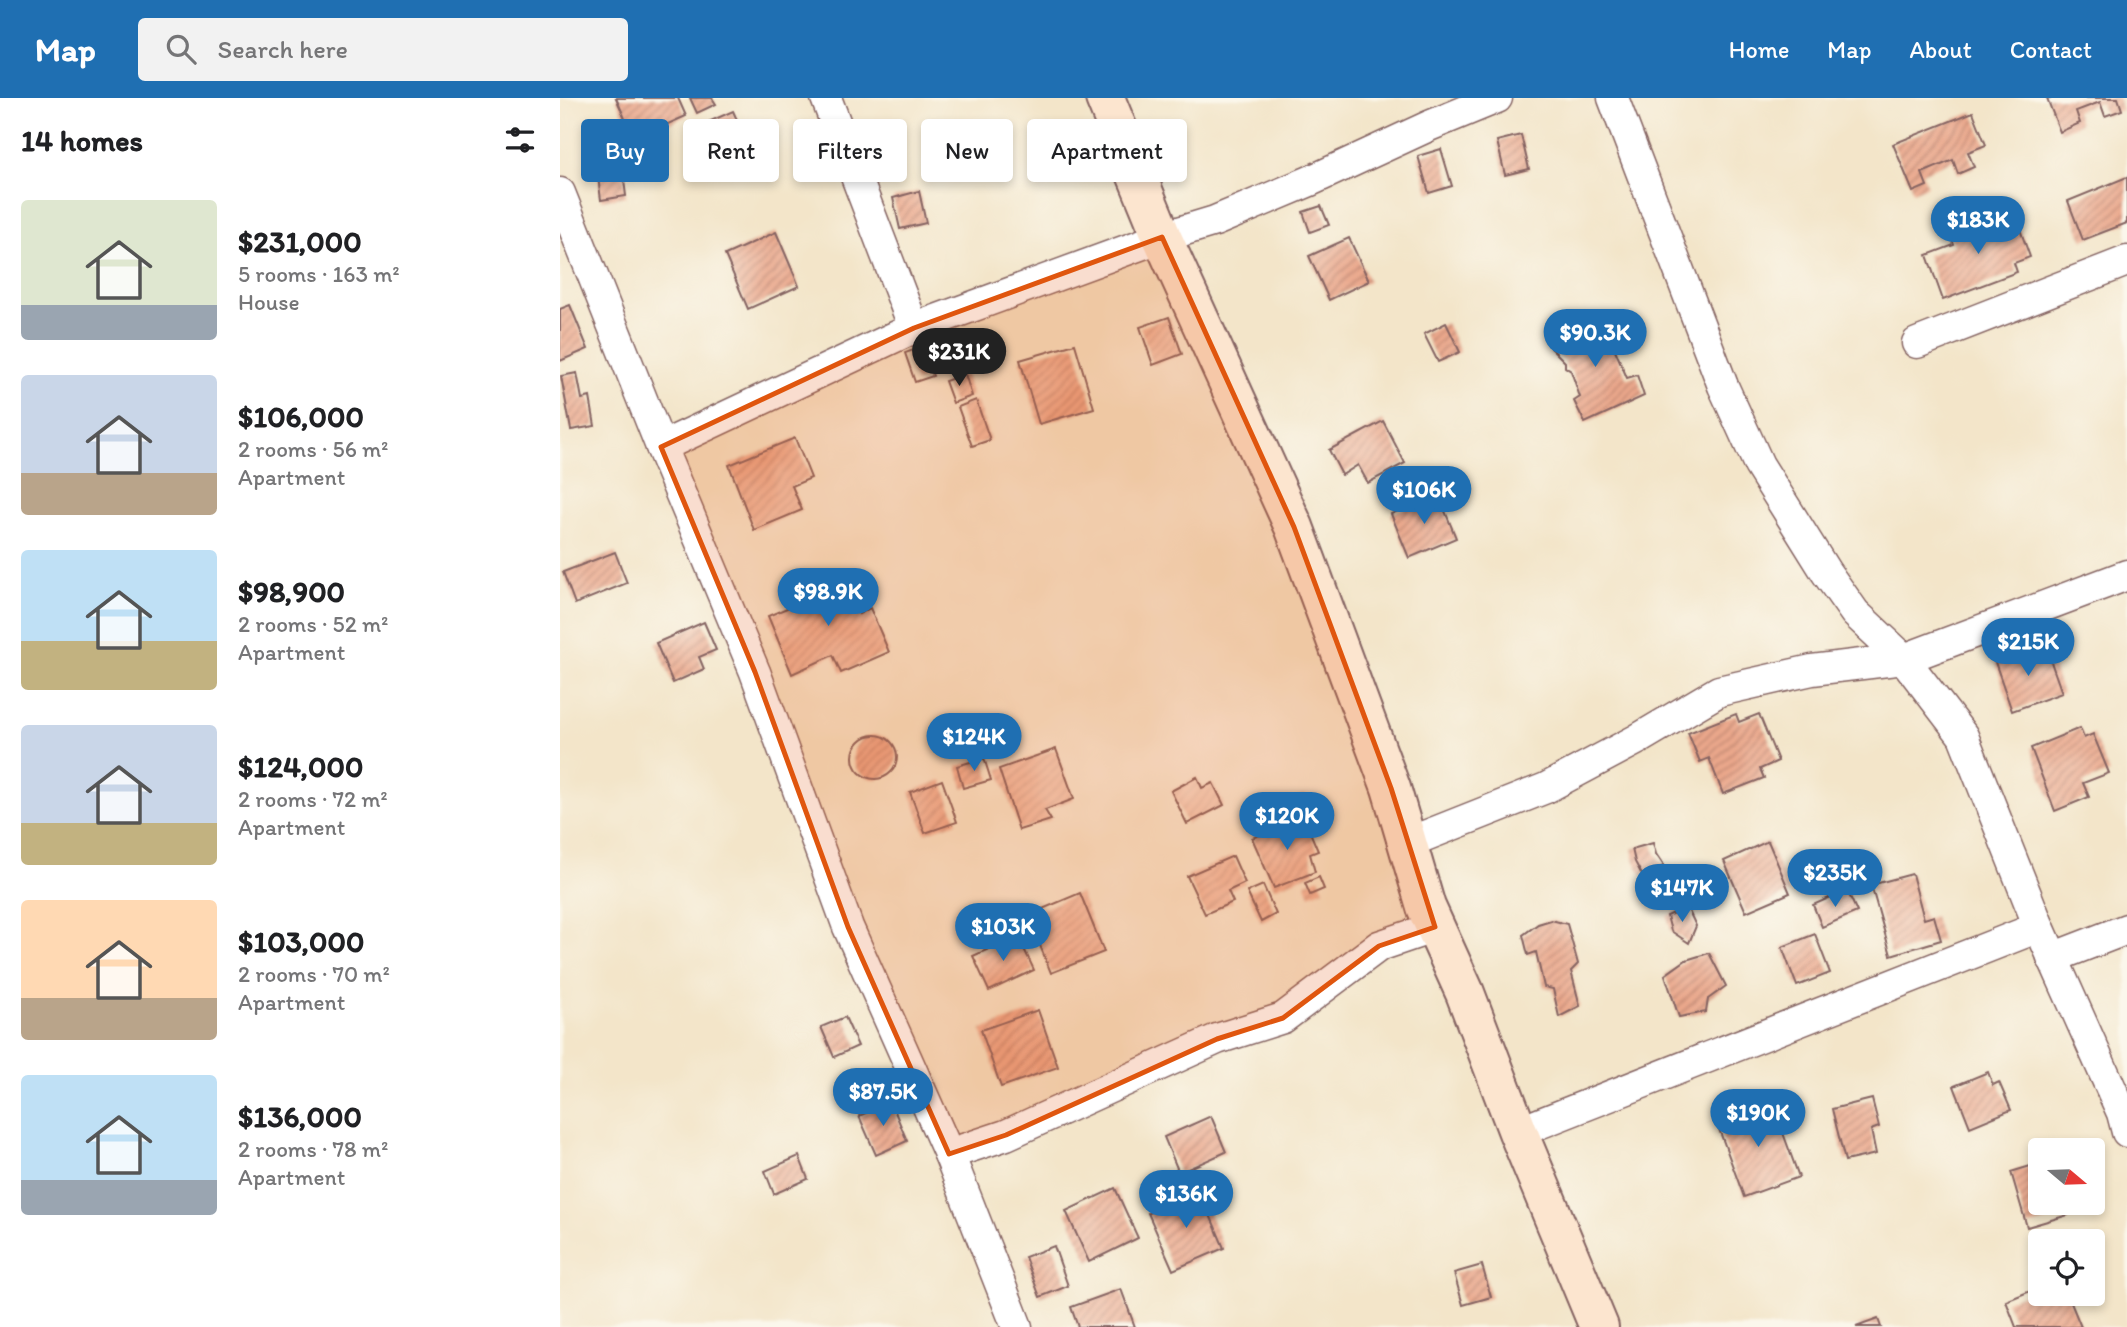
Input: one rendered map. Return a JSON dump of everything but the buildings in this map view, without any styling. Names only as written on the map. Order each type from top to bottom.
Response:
[{"type":"street","points":[[826,98],[914,328]]},
{"type":"street","points":[[1105,98],[1162,237],[1294,527],[1391,788],[1426,908],[1465,993],[1518,1132],[1599,1327]]},
{"type":"street","points":[[661,447],[914,328],[1162,237],[1227,216],[1497,98]]},
{"type":"street","points":[[1613,98],[1723,386],[1759,465],[1826,572],[1856,613],[1904,659],[1963,736],[2039,927],[2125,1118]]},
{"type":"street","points":[[560,192],[661,447],[755,672],[848,927],[949,1154],[1017,1327]]},
{"type":"street","points":[[1917,343],[2127,261]]},
{"type":"street","points":[[1407,844],[1546,788],[1639,739],[1719,691],[1812,670],[1904,659],[2127,575]]},
{"type":"street","points":[[949,1154],[1006,1135],[1217,1039],[1283,1018],[1379,946],[1435,927]]},
{"type":"street","points":[[1518,1132],[2039,927]]},
{"type":"street","points":[[2052,957],[2127,929]]},
{"type":"highlighted area","points":[[1162,237],[1294,527],[1391,788],[1435,927],[1379,946],[1283,1018],[1217,1039],[1006,1135],[949,1154],[848,927],[755,672],[661,447],[914,328]]}]
